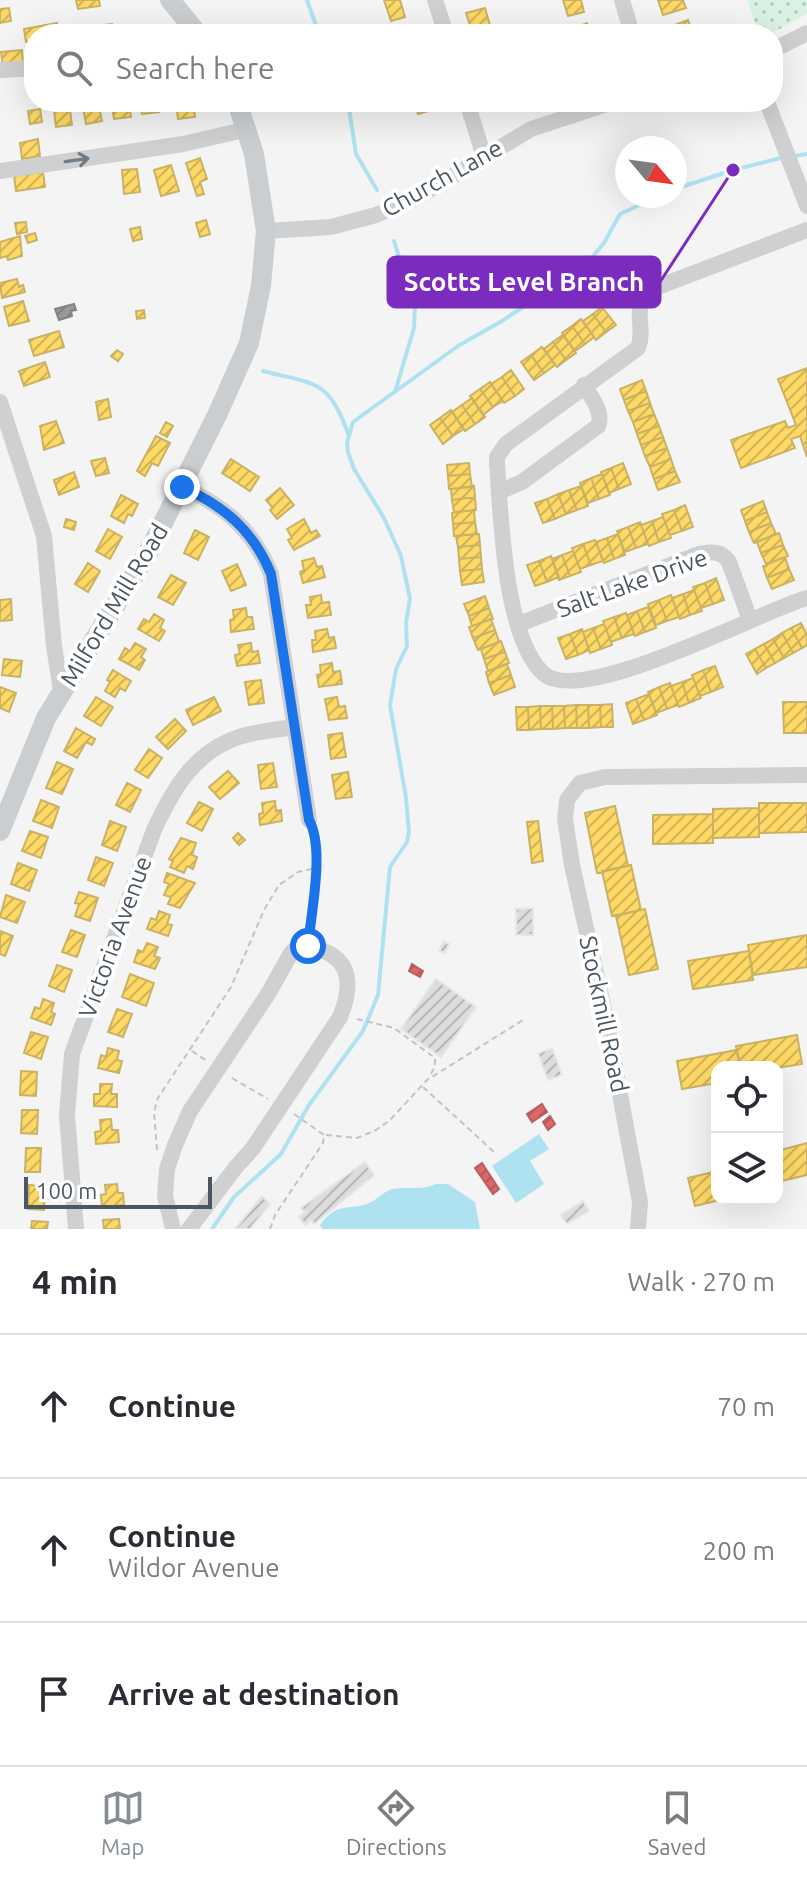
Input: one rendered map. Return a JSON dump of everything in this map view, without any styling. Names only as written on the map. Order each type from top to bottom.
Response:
[{"type":"main road","points":[[170,0],[190,24]]},
{"type":"main road","name":"Milford Mill Road","points":[[0,831],[4,810],[40,732],[61,691],[142,564],[229,391],[249,343],[261,286],[266,231],[262,189],[241,112]]},
{"type":"street","points":[[435,0],[443,24]]},
{"type":"street","points":[[622,0],[629,24]]},
{"type":"street","points":[[783,45],[807,33]]},
{"type":"street","points":[[0,70],[24,68]]},
{"type":"street","points":[[470,112],[484,157]]},
{"type":"street","name":"Church Lane","points":[[266,231],[331,227],[376,215],[418,197],[531,129],[583,112]]},
{"type":"street","points":[[771,112],[807,206]]},
{"type":"street","points":[[0,171],[183,144],[248,129]]},
{"type":"street","points":[[807,230],[647,291],[639,303],[641,337],[638,348],[584,385],[500,451],[497,464],[508,582],[533,661],[545,675],[560,681],[605,675],[647,663],[682,652],[750,620],[807,598]]},
{"type":"street","points":[[499,492],[522,482],[598,426],[600,413],[584,385]]},
{"type":"street","points":[[0,402],[44,536],[61,691]]},
{"type":"street","points":[[182,487],[220,506],[235,518],[264,558],[275,593],[309,820]]},
{"type":"street","name":"Salt Lake Drive","points":[[519,624],[699,554],[713,552],[725,556],[729,562],[750,620]]},
{"type":"street","name":"Victoria Avenue","points":[[76,1229],[67,1115],[72,1054],[154,830],[184,776],[209,752],[241,736],[294,727]]},
{"type":"street","name":"Stockmill Road","points":[[638,1229],[640,1202],[605,1014],[572,865],[565,819],[567,800],[580,783],[605,777],[807,775]]},
{"type":"street","points":[[173,1229],[165,1196],[167,1169],[190,1111],[291,953],[300,945],[335,954],[343,964],[347,981],[346,1001],[340,1017],[286,1110],[219,1188],[189,1229]]},
{"type":"path","points":[[308,946],[316,832],[309,820]]},
{"type":"path","points":[[167,1169],[159,1157],[154,1112],[158,1098],[231,987],[264,910],[279,885],[298,872],[315,868]]},
{"type":"path","points":[[191,1050],[324,1135],[357,1138],[390,1120],[435,1067],[435,1058],[394,1028],[361,1020]]},
{"type":"path","points":[[427,1080],[523,1020]]},
{"type":"path","points":[[422,1086],[495,1153]]},
{"type":"path","points":[[270,1229],[275,1215],[323,1143],[324,1135]]},
{"type":"green space","points":[[747,0],[807,0],[807,14],[783,27],[783,24],[755,24]]},
{"type":"water","points":[[539,1134],[549,1149],[530,1161],[544,1184],[516,1203],[492,1166]]},
{"type":"water","points":[[448,1184],[475,1202],[480,1229],[322,1229],[320,1225],[339,1209],[364,1205],[390,1190]]},
{"type":"building: Homes","points":[[76,0],[99,0],[100,6],[78,9]]},
{"type":"building: Homes","points":[[384,0],[400,0],[405,17],[391,21]]},
{"type":"building: Homes","points":[[563,0],[581,0],[584,12],[568,16]]},
{"type":"building: Homes","points":[[658,0],[683,0],[686,8],[663,15]]},
{"type":"building: Homes","points":[[9,8],[11,21],[0,23],[0,9]]},
{"type":"building: Homes","points":[[485,8],[490,24],[470,24],[466,13]]},
{"type":"building: Homes","points":[[22,50],[23,65],[3,67],[1,52]]},
{"type":"building: Homes","points":[[28,112],[40,112],[42,122],[30,124]]},
{"type":"building: Homes","points":[[54,112],[70,112],[72,125],[56,127]]},
{"type":"building: Homes","points":[[84,112],[100,112],[102,121],[86,124]]},
{"type":"building: Homes","points":[[113,112],[130,112],[131,117],[114,119]]},
{"type":"building: Homes","points":[[177,112],[194,112],[195,117],[178,119]]},
{"type":"building: Homes","points":[[38,139],[40,156],[22,159],[20,143]]},
{"type":"building: Homes","points":[[200,158],[207,179],[200,182],[204,194],[197,196],[186,163]]},
{"type":"building: Homes","points":[[171,165],[179,191],[161,196],[154,170]]},
{"type":"building: Homes","points":[[137,169],[140,192],[124,194],[122,170]]},
{"type":"building: Homes","points":[[43,172],[45,187],[16,191],[14,176]]},
{"type":"building: Homes","points":[[206,220],[210,234],[200,237],[196,223]]},
{"type":"building: Homes","points":[[26,222],[27,232],[17,234],[15,223]]},
{"type":"building: Homes","points":[[140,227],[142,239],[133,241],[130,229]]},
{"type":"building: Homes","points":[[35,233],[37,240],[28,243],[25,236]]},
{"type":"building: Homes","points":[[20,236],[22,256],[8,260],[7,256],[0,258],[0,242]]},
{"type":"building: Homes","points":[[17,279],[19,287],[23,285],[25,292],[2,298],[0,283]]},
{"type":"building: Homes","points":[[23,301],[29,321],[9,326],[4,307]]},
{"type":"building: Homes","points":[[602,307],[616,325],[606,332],[593,314]]},
{"type":"building: Homes","points":[[144,310],[145,318],[137,319],[136,311]]},
{"type":"building: Homes","points":[[593,314],[606,332],[596,340],[583,321]]},
{"type":"building: Homes","points":[[581,319],[594,337],[585,344],[572,326]]},
{"type":"building: Homes","points":[[572,326],[585,344],[575,351],[562,333]]},
{"type":"building: Homes","points":[[59,331],[64,347],[34,356],[29,340]]},
{"type":"building: Homes","points":[[563,335],[576,353],[566,360],[553,342]]},
{"type":"building: Homes","points":[[553,342],[566,360],[557,367],[544,349]]},
{"type":"building: Homes","points":[[542,347],[555,365],[544,373],[531,355]]},
{"type":"building: Homes","points":[[117,350],[123,354],[118,361],[111,356]]},
{"type":"building: Homes","points":[[531,355],[544,373],[534,380],[521,362]]},
{"type":"building: Homes","points":[[45,362],[50,377],[24,386],[19,371]]},
{"type":"building: Homes","points":[[807,368],[807,457],[800,436],[791,439],[795,448],[741,468],[731,440],[785,421],[788,428],[796,425],[778,379]]},
{"type":"building: Homes","points":[[511,370],[524,389],[515,396],[502,377]]},
{"type":"building: Homes","points":[[502,377],[515,396],[504,403],[491,384]]},
{"type":"building: Homes","points":[[642,380],[646,391],[624,400],[620,389]]},
{"type":"building: Homes","points":[[490,382],[503,401],[493,407],[480,389]]},
{"type":"building: Homes","points":[[480,389],[493,407],[483,415],[470,396]]},
{"type":"building: Homes","points":[[646,391],[650,403],[628,411],[624,400]]},
{"type":"building: Homes","points":[[472,398],[485,417],[475,424],[462,405]]},
{"type":"building: Homes","points":[[108,399],[111,417],[99,420],[96,402]]},
{"type":"building: Homes","points":[[650,403],[654,414],[633,422],[628,411]]},
{"type":"building: Homes","points":[[462,405],[475,424],[465,431],[452,412]]},
{"type":"building: Homes","points":[[451,410],[464,429],[453,436],[440,418]]},
{"type":"building: Homes","points":[[654,414],[659,426],[637,434],[633,422]]},
{"type":"building: Homes","points":[[440,418],[453,436],[443,444],[430,425]]},
{"type":"building: Homes","points":[[56,421],[64,443],[44,450],[40,426]]},
{"type":"building: Homes","points":[[166,422],[173,426],[167,437],[160,433]]},
{"type":"building: Homes","points":[[659,426],[663,437],[641,445],[637,434]]},
{"type":"building: Homes","points":[[156,436],[170,443],[158,466],[152,463],[145,476],[137,471]]},
{"type":"building: Homes","points":[[663,437],[667,448],[645,456],[641,445]]},
{"type":"building: Homes","points":[[667,448],[671,459],[650,467],[645,456]]},
{"type":"building: Homes","points":[[105,458],[109,473],[96,476],[91,461]]},
{"type":"building: Homes","points":[[231,459],[259,477],[250,491],[222,473]]},
{"type":"building: Homes","points":[[671,459],[675,471],[654,479],[650,467]]},
{"type":"building: Homes","points":[[469,463],[470,474],[448,476],[447,465]]},
{"type":"building: Homes","points":[[623,463],[631,484],[619,489],[611,468]]},
{"type":"building: Homes","points":[[611,468],[619,489],[609,493],[601,472]]},
{"type":"building: Homes","points":[[675,471],[680,482],[658,490],[654,479]]},
{"type":"building: Homes","points":[[74,472],[79,487],[59,495],[54,480]]},
{"type":"building: Homes","points":[[470,474],[472,487],[449,489],[448,476]]},
{"type":"building: Homes","points":[[602,474],[610,495],[599,499],[591,478]]},
{"type":"building: Homes","points":[[591,478],[599,499],[588,503],[580,483]]},
{"type":"building: Homes","points":[[474,486],[475,497],[452,500],[451,489]]},
{"type":"building: Homes","points":[[581,486],[588,506],[577,510],[569,490]]},
{"type":"building: Homes","points":[[280,488],[294,505],[277,519],[266,500]]},
{"type":"building: Homes","points":[[569,490],[577,510],[566,514],[558,494]]},
{"type":"building: Homes","points":[[558,494],[566,514],[555,519],[547,499]]},
{"type":"building: Homes","points":[[121,495],[138,504],[124,523],[111,516]]},
{"type":"building: Homes","points":[[475,497],[476,510],[454,512],[452,500]]},
{"type":"building: Homes","points":[[547,499],[555,519],[543,523],[535,503]]},
{"type":"building: Homes","points":[[763,501],[767,512],[745,521],[741,510]]},
{"type":"building: Homes","points":[[685,505],[693,527],[682,531],[674,510]]},
{"type":"building: Homes","points":[[474,510],[475,522],[453,524],[452,513]]},
{"type":"building: Homes","points":[[674,510],[682,531],[670,535],[662,514]]},
{"type":"building: Homes","points":[[767,512],[771,523],[749,532],[745,521]]},
{"type":"building: Homes","points":[[663,517],[671,538],[659,542],[652,521]]},
{"type":"building: Homes","points":[[66,519],[76,522],[74,530],[64,527]]},
{"type":"building: Homes","points":[[304,519],[311,533],[316,530],[320,536],[294,550],[288,540],[292,538],[287,529]]},
{"type":"building: Homes","points":[[652,521],[659,542],[649,546],[641,525]]},
{"type":"building: Homes","points":[[475,522],[477,534],[454,536],[453,524]]},
{"type":"building: Homes","points":[[640,522],[648,544],[636,548],[628,527]]},
{"type":"building: Homes","points":[[771,523],[776,534],[754,543],[749,532]]},
{"type":"building: Homes","points":[[628,527],[636,548],[625,552],[617,531]]},
{"type":"building: Homes","points":[[108,529],[122,537],[110,559],[96,551]]},
{"type":"building: Homes","points":[[195,530],[209,537],[198,560],[184,553]]},
{"type":"building: Homes","points":[[779,533],[783,545],[761,553],[757,542]]},
{"type":"building: Homes","points":[[479,534],[480,545],[458,547],[456,536]]},
{"type":"building: Homes","points":[[618,534],[625,555],[614,559],[607,538]]},
{"type":"building: Homes","points":[[607,538],[614,559],[604,563],[596,542]]},
{"type":"building: Homes","points":[[595,540],[603,561],[591,565],[583,544]]},
{"type":"building: Homes","points":[[583,544],[591,565],[580,569],[572,548]]},
{"type":"building: Homes","points":[[480,545],[481,557],[459,559],[458,547]]},
{"type":"building: Homes","points":[[783,545],[788,556],[766,564],[761,553]]},
{"type":"building: Homes","points":[[573,551],[581,572],[570,576],[562,555]]},
{"type":"building: Homes","points":[[562,555],[570,576],[559,580],[552,559]]},
{"type":"building: Homes","points":[[551,556],[559,577],[547,582],[539,561]]},
{"type":"building: Homes","points":[[481,557],[482,569],[460,571],[459,559]]},
{"type":"building: Homes","points":[[785,557],[789,569],[767,578],[763,566]]},
{"type":"building: Homes","points":[[314,558],[317,567],[322,566],[325,577],[303,583],[300,572],[304,570],[302,561]]},
{"type":"building: Homes","points":[[539,561],[547,582],[535,586],[527,565]]},
{"type":"building: Homes","points":[[88,563],[100,571],[88,592],[75,584]]},
{"type":"building: Homes","points":[[237,564],[246,585],[231,591],[222,571]]},
{"type":"building: Homes","points":[[482,569],[484,582],[462,585],[460,571]]},
{"type":"building: Homes","points":[[789,569],[794,580],[772,589],[767,578]]},
{"type":"building: Homes","points":[[171,575],[186,583],[173,605],[158,597]]},
{"type":"building: Homes","points":[[716,578],[724,600],[713,604],[705,583]]},
{"type":"building: Homes","points":[[705,583],[713,604],[701,608],[693,587]]},
{"type":"building: Homes","points":[[694,590],[702,611],[690,615],[683,594]]},
{"type":"building: Homes","points":[[683,594],[690,615],[680,619],[672,598]]},
{"type":"building: Homes","points":[[321,595],[322,603],[329,602],[331,615],[308,618],[306,605],[311,605],[310,597]]},
{"type":"building: Homes","points":[[671,595],[679,617],[667,621],[659,600]]},
{"type":"building: Homes","points":[[485,596],[489,608],[469,616],[464,604]]},
{"type":"building: Homes","points":[[11,599],[12,620],[0,621],[0,600]]},
{"type":"building: Homes","points":[[659,600],[667,621],[656,625],[648,604]]},
{"type":"building: Homes","points":[[648,607],[656,628],[645,632],[637,611]]},
{"type":"building: Homes","points":[[246,608],[247,617],[252,617],[254,629],[231,632],[233,610]]},
{"type":"building: Homes","points":[[489,608],[493,619],[472,626],[469,616]]},
{"type":"building: Homes","points":[[637,611],[645,632],[635,636],[627,615]]},
{"type":"building: Homes","points":[[626,613],[634,634],[622,638],[614,617]]},
{"type":"building: Homes","points":[[154,614],[164,620],[160,628],[165,631],[159,641],[138,629],[144,619],[149,622]]},
{"type":"building: Homes","points":[[614,617],[622,638],[611,642],[603,621]]},
{"type":"building: Homes","points":[[491,619],[495,630],[473,638],[469,627]]},
{"type":"building: Homes","points":[[801,623],[807,635],[807,645],[802,648],[791,628]]},
{"type":"building: Homes","points":[[604,624],[612,645],[601,649],[593,628]]},
{"type":"building: Homes","points":[[593,628],[601,649],[590,653],[583,632]]},
{"type":"building: Homes","points":[[791,628],[802,648],[793,653],[782,633]]},
{"type":"building: Homes","points":[[327,629],[329,638],[334,637],[336,648],[313,652],[315,631]]},
{"type":"building: Homes","points":[[582,629],[589,650],[578,655],[570,634]]},
{"type":"building: Homes","points":[[495,630],[499,642],[478,650],[473,638]]},
{"type":"building: Homes","points":[[782,633],[793,653],[784,658],[773,639]]},
{"type":"building: Homes","points":[[570,634],[578,655],[566,659],[558,638]]},
{"type":"building: Homes","points":[[773,639],[784,658],[775,663],[764,644]]},
{"type":"building: Homes","points":[[501,641],[505,652],[484,659],[481,649]]},
{"type":"building: Homes","points":[[135,643],[146,649],[141,657],[145,660],[139,670],[119,659],[125,648],[130,651]]},
{"type":"building: Homes","points":[[251,643],[252,652],[258,651],[260,663],[237,666],[235,655],[240,654],[238,645]]},
{"type":"building: Homes","points":[[764,644],[775,663],[766,668],[755,649]]},
{"type":"building: Homes","points":[[755,649],[766,668],[757,674],[746,654]]},
{"type":"building: Homes","points":[[505,652],[509,663],[488,671],[484,659]]},
{"type":"building: Homes","points":[[4,659],[22,661],[20,677],[2,675]]},
{"type":"building: Homes","points":[[332,663],[333,672],[340,671],[342,684],[319,687],[317,675],[321,674],[320,665]]},
{"type":"building: Homes","points":[[507,664],[511,675],[489,683],[486,672]]},
{"type":"building: Homes","points":[[715,666],[723,687],[711,692],[703,670]]},
{"type":"building: Homes","points":[[113,670],[131,681],[125,691],[120,688],[115,697],[105,691]]},
{"type":"building: Homes","points":[[703,670],[711,692],[700,696],[692,675]]},
{"type":"building: Homes","points":[[511,675],[515,687],[494,695],[489,683]]},
{"type":"building: Homes","points":[[693,678],[701,698],[689,703],[682,682]]},
{"type":"building: Homes","points":[[261,680],[264,703],[249,705],[245,682]]},
{"type":"building: Homes","points":[[682,682],[689,703],[679,707],[671,686]]},
{"type":"building: Homes","points":[[670,683],[678,705],[667,709],[659,687]]},
{"type":"building: Homes","points":[[0,687],[16,693],[9,712],[0,708]]},
{"type":"building: Homes","points":[[659,687],[667,709],[656,713],[648,692]]},
{"type":"building: Homes","points":[[649,694],[657,715],[644,720],[636,699]]},
{"type":"building: Homes","points":[[96,697],[113,707],[101,726],[84,716]]},
{"type":"building: Homes","points":[[214,697],[221,711],[193,725],[186,710]]},
{"type":"building: Homes","points":[[337,697],[339,707],[345,706],[347,718],[329,720],[325,699]]},
{"type":"building: Homes","points":[[636,699],[644,720],[633,724],[626,703]]},
{"type":"building: Homes","points":[[783,702],[807,702],[807,733],[784,733]]},
{"type":"building: Homes","points":[[612,704],[613,727],[601,727],[600,705]]},
{"type":"building: Homes","points":[[576,705],[588,705],[589,728],[577,728]]},
{"type":"building: Homes","points":[[576,705],[577,728],[565,728],[564,706]]},
{"type":"building: Homes","points":[[588,705],[600,705],[601,727],[589,728]]},
{"type":"building: Homes","points":[[540,706],[541,729],[529,730],[528,707]]},
{"type":"building: Homes","points":[[540,706],[552,706],[553,729],[541,729]]},
{"type":"building: Homes","points":[[552,706],[564,706],[565,728],[553,729]]},
{"type":"building: Homes","points":[[516,707],[528,707],[529,730],[517,730]]},
{"type":"building: Homes","points":[[175,719],[186,731],[168,749],[156,737]]},
{"type":"building: Homes","points":[[76,728],[95,739],[92,745],[86,742],[77,758],[64,751]]},
{"type":"building: Homes","points":[[342,733],[346,757],[331,759],[328,735]]},
{"type":"building: Homes","points":[[149,749],[162,758],[148,778],[135,770]]},
{"type":"building: Homes","points":[[57,762],[73,769],[62,794],[46,788]]},
{"type":"building: Homes","points":[[273,763],[277,787],[261,789],[258,765]]},
{"type":"building: Homes","points":[[228,771],[239,783],[220,799],[209,787]]},
{"type":"building: Homes","points":[[348,772],[352,797],[336,799],[332,775]]},
{"type":"building: Homes","points":[[127,783],[141,790],[130,812],[116,805]]},
{"type":"building: Homes","points":[[41,800],[59,807],[52,828],[33,821]]},
{"type":"building: Homes","points":[[275,801],[276,811],[281,810],[282,821],[260,825],[262,803]]},
{"type":"building: Homes","points":[[199,802],[213,809],[202,831],[187,823]]},
{"type":"building: Homes","points":[[759,803],[807,803],[807,832],[759,833]]},
{"type":"building: Homes","points":[[615,806],[628,866],[597,873],[585,813]]},
{"type":"building: Homes","points":[[759,808],[759,837],[713,838],[713,809]]},
{"type":"building: Homes","points":[[713,814],[713,843],[653,844],[653,815]]},
{"type":"building: Homes","points":[[110,821],[126,827],[117,851],[102,845]]},
{"type":"building: Homes","points":[[538,821],[543,861],[532,863],[527,822]]},
{"type":"building: Homes","points":[[30,831],[48,837],[41,858],[22,851]]},
{"type":"building: Homes","points":[[238,833],[245,840],[239,845],[233,838]]},
{"type":"building: Homes","points":[[181,838],[196,843],[192,855],[197,857],[193,869],[187,866],[184,873],[170,867],[173,861],[169,859]]},
{"type":"building: Homes","points":[[96,857],[113,863],[104,886],[88,880]]},
{"type":"building: Homes","points":[[18,863],[37,870],[29,891],[11,884]]},
{"type":"building: Homes","points":[[631,865],[641,910],[612,916],[602,871]]},
{"type":"building: Homes","points":[[167,873],[195,883],[180,908],[168,904],[171,897],[164,895],[169,884],[164,882]]},
{"type":"building: Homes","points":[[79,892],[98,898],[90,921],[75,916]]},
{"type":"building: Homes","points":[[6,895],[25,902],[17,923],[0,917]]},
{"type":"building: Homes","points":[[645,909],[658,969],[629,975],[616,916]]},
{"type":"building: Homes","points":[[159,911],[170,915],[167,924],[172,925],[168,936],[147,929],[151,918],[156,920]]},
{"type":"building: Homes","points":[[71,930],[85,935],[77,957],[62,952]]},
{"type":"building: Homes","points":[[0,931],[13,936],[5,956],[0,954]]},
{"type":"building: Homes","points":[[807,935],[807,967],[753,975],[748,945]]},
{"type":"building: Homes","points":[[147,943],[158,947],[154,956],[160,958],[155,969],[134,962],[138,950],[143,952]]},
{"type":"building: Homes","points":[[749,951],[753,980],[693,989],[688,961]]},
{"type":"building: Homes","points":[[57,965],[72,970],[64,992],[49,986]]},
{"type":"building: Homes","points":[[130,974],[154,983],[146,1006],[122,997]]},
{"type":"building: Homes","points":[[43,999],[54,1003],[51,1012],[55,1014],[51,1025],[31,1018],[35,1007],[40,1009]]},
{"type":"building: Homes","points":[[117,1009],[132,1014],[123,1037],[108,1032]]},
{"type":"building: Homes","points":[[31,1032],[48,1037],[41,1059],[24,1053]]},
{"type":"building: Homes","points":[[797,1035],[802,1064],[783,1067],[783,1061],[739,1061],[736,1046]]},
{"type":"building: Homes","points":[[108,1048],[119,1051],[117,1060],[122,1061],[119,1073],[98,1068],[101,1055],[106,1057]]},
{"type":"building: Homes","points":[[737,1050],[739,1061],[711,1061],[711,1084],[682,1089],[677,1061]]},
{"type":"building: Homes","points":[[21,1071],[37,1072],[36,1096],[20,1095]]},
{"type":"building: Homes","points":[[100,1084],[112,1084],[111,1094],[117,1094],[117,1107],[94,1106],[94,1094],[100,1094]]},
{"type":"building: Homes","points":[[22,1110],[38,1110],[37,1134],[21,1133]]},
{"type":"building: Homes","points":[[111,1119],[112,1130],[118,1130],[119,1142],[96,1144],[95,1132],[101,1131],[100,1120]]},
{"type":"building: Homes","points":[[807,1143],[807,1175],[783,1181],[783,1149]]},
{"type":"building: Homes","points":[[26,1148],[41,1148],[40,1172],[25,1172]]},
{"type":"building: Homes","points":[[711,1172],[711,1202],[695,1206],[688,1178]]},
{"type":"building: Homes","points":[[117,1184],[118,1193],[123,1193],[124,1205],[102,1207],[101,1195],[106,1194],[105,1185]]},
{"type":"building: Homes","points":[[29,1185],[45,1186],[44,1210],[28,1209]]},
{"type":"building: Homes","points":[[119,1219],[120,1229],[104,1229],[103,1220]]},
{"type":"building: Homes","points":[[32,1221],[48,1222],[47,1229],[31,1229]]},
{"type":"building: Shops","points":[[412,964],[423,971],[420,977],[409,971]]},
{"type":"building: Shops","points":[[542,1104],[547,1112],[532,1122],[527,1114]]},
{"type":"building: Shops","points":[[550,1116],[555,1124],[548,1130],[543,1122]]},
{"type":"building: Shops","points":[[482,1163],[499,1189],[493,1194],[475,1168]]},
{"type":"building: Industry","points":[[74,304],[76,310],[71,311],[72,316],[59,320],[55,309]]},
{"type":"building: Other","points":[[533,908],[533,935],[516,935],[516,909]]},
{"type":"building: Other","points":[[444,941],[449,944],[445,953],[439,951]]},
{"type":"building: Other","points":[[436,979],[476,1007],[441,1057],[401,1029]]},
{"type":"building: Other","points":[[552,1048],[562,1075],[548,1080],[538,1053]]},
{"type":"building: Other","points":[[365,1162],[374,1175],[314,1224],[311,1220],[305,1225],[299,1217],[305,1212],[301,1208]]},
{"type":"building: Other","points":[[262,1196],[270,1204],[250,1229],[235,1229]]},
{"type":"building: Other","points":[[583,1201],[589,1211],[567,1224],[561,1215]]},
{"type":"waterway","points":[[307,0],[315,24]]},
{"type":"waterway","points":[[350,112],[356,154],[377,190]]},
{"type":"waterway","points":[[794,156],[807,154]]},
{"type":"waterway","points":[[687,185],[785,157]]},
{"type":"waterway","points":[[212,1229],[234,1197],[281,1154],[309,1105],[363,1031],[378,995],[390,867],[407,842],[409,832],[390,705],[396,669],[407,646],[406,622],[410,599],[401,556],[348,452],[347,443],[353,422],[458,346],[585,266],[604,243],[620,214],[633,208]]},
{"type":"waterway","points":[[394,241],[415,307],[414,328],[395,392]]},
{"type":"waterway","points":[[263,371],[319,387],[342,417],[349,436]]},
{"type":"place","name":"Scotts Level Branch","points":[[733,170]]},
{"type":"route","points":[[182,487],[220,506],[235,518],[255,542],[271,574],[309,820],[316,832],[308,946]]}]
